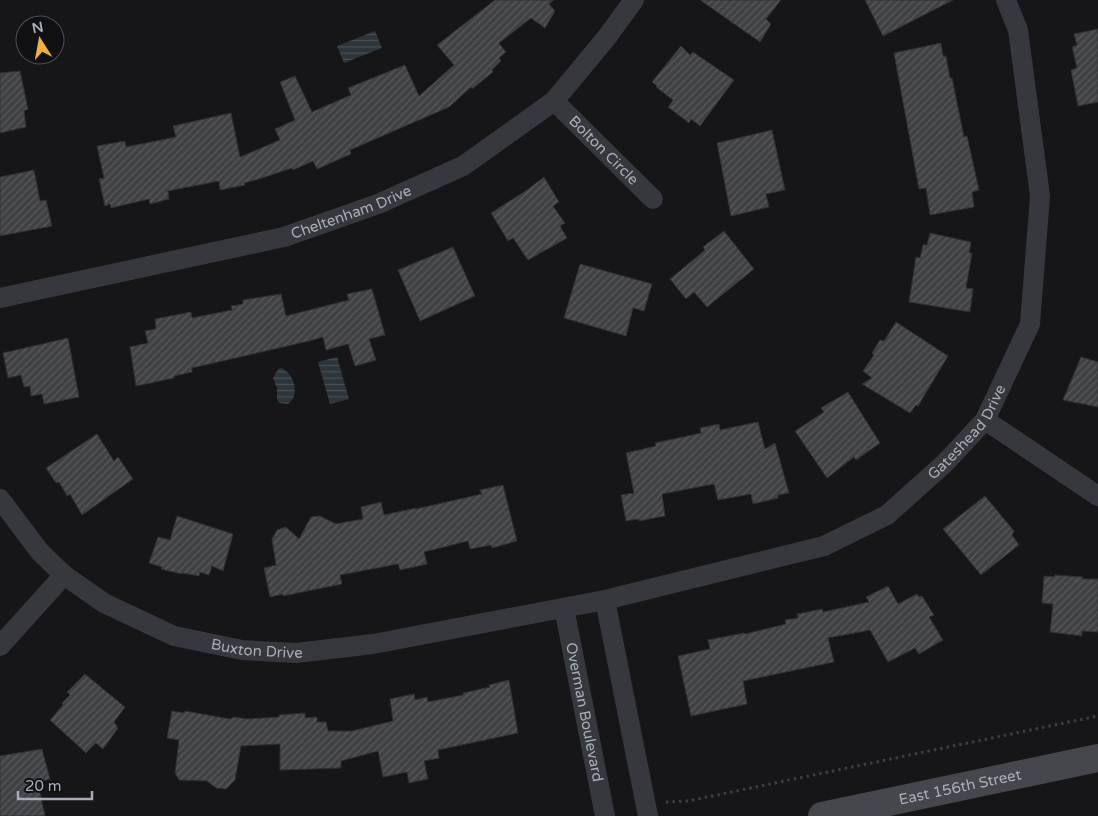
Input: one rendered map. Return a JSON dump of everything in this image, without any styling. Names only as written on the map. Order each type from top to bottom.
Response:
[{"type":"street","name":"Cheltenham Drive","points":[[0,298],[284,237],[378,204],[463,166],[554,101],[607,37],[634,0]]},
{"type":"street","name":"Gateshead Drive","points":[[564,608],[605,600],[824,546],[886,515],[945,463],[985,420],[1030,324],[1040,196],[1018,30],[1006,0]]},
{"type":"street","name":"Bolton Circle","points":[[554,101],[653,199]]},
{"type":"street","points":[[985,420],[1098,496]]},
{"type":"street","name":"Buxton Drive","points":[[0,498],[40,552],[64,575],[104,603],[174,636],[242,650],[296,653],[373,644],[564,608]]},
{"type":"street","points":[[0,646],[64,575]]},
{"type":"street","points":[[605,600],[647,811]]},
{"type":"street","name":"Overman Boulevard","points":[[564,608],[605,816]]},
{"type":"street","name":"East 156th Street","points":[[822,816],[1098,758]]},
{"type":"path","points":[[647,811],[668,802],[688,801],[1098,716]]},
{"type":"shaded area","points":[[375,31],[382,48],[344,63],[337,46]]},
{"type":"shaded area","points":[[337,357],[349,399],[330,404],[318,362]]},
{"type":"shaded area","points":[[282,368],[291,377],[295,389],[295,394],[288,404],[279,403],[277,388],[273,378],[278,369]]},
{"type":"building","points":[[495,0],[554,0],[549,4],[555,11],[545,28],[531,18],[499,43],[506,52],[499,58],[501,61],[492,70],[493,72],[472,89],[471,87],[449,107],[350,150],[351,154],[317,169],[313,161],[293,170],[292,168],[244,183],[245,185],[220,190],[219,181],[168,191],[169,199],[150,204],[149,199],[111,208],[110,204],[105,206],[99,179],[104,178],[97,146],[125,141],[126,147],[176,137],[173,126],[231,113],[240,157],[280,140],[275,129],[295,120],[280,82],[295,76],[312,112],[351,95],[348,88],[405,65],[419,96],[454,65],[437,45]]},
{"type":"building","points":[[700,0],[781,0],[766,19],[771,24],[760,42]]},
{"type":"building","points":[[865,0],[953,0],[883,36]]},
{"type":"building","points":[[1098,29],[1098,102],[1078,106],[1071,70],[1077,68],[1072,47],[1077,45],[1074,34]]},
{"type":"building","points":[[941,43],[943,56],[946,56],[950,78],[952,78],[964,137],[967,136],[979,190],[972,192],[974,207],[930,215],[926,188],[919,189],[894,53]]},
{"type":"building","points":[[681,46],[690,55],[693,52],[734,80],[700,126],[691,119],[689,123],[668,107],[673,100],[652,82]]},
{"type":"building","points":[[20,71],[28,109],[24,111],[26,127],[0,133],[0,73]]},
{"type":"building","points":[[772,130],[785,190],[766,194],[769,207],[731,216],[717,143]]},
{"type":"building","points":[[34,170],[40,201],[46,200],[52,226],[0,236],[0,177]]},
{"type":"building","points":[[544,177],[559,202],[553,206],[565,223],[560,226],[567,238],[528,260],[513,238],[508,241],[491,213]]},
{"type":"building","points":[[724,231],[754,269],[707,307],[694,292],[686,299],[670,279],[705,250],[703,247]]},
{"type":"building","points":[[930,233],[971,242],[969,253],[972,253],[966,288],[973,289],[970,312],[909,302],[916,257],[920,258],[923,245],[927,245]]},
{"type":"building","points":[[453,247],[475,296],[420,321],[398,270]]},
{"type":"building","points":[[580,264],[652,284],[644,311],[633,308],[626,336],[564,318]]},
{"type":"building","points":[[372,289],[385,335],[369,339],[376,360],[355,366],[348,344],[326,350],[323,337],[192,368],[192,372],[174,376],[174,378],[136,386],[130,347],[148,343],[145,331],[156,329],[155,319],[191,312],[192,318],[232,310],[231,306],[243,304],[243,300],[281,294],[286,316],[349,300],[347,294]]},
{"type":"building","points":[[896,322],[948,356],[918,406],[916,405],[910,413],[862,384],[872,378],[863,371],[874,355],[872,353],[880,340],[884,341]]},
{"type":"building","points":[[68,338],[79,397],[44,404],[42,394],[31,396],[30,386],[24,387],[21,375],[8,378],[3,353]]},
{"type":"building","points":[[1081,357],[1098,362],[1098,407],[1063,400]]},
{"type":"building","points":[[848,392],[880,443],[856,460],[854,457],[827,478],[795,431],[824,412],[821,408]]},
{"type":"building","points":[[758,422],[765,449],[775,443],[789,493],[778,495],[778,498],[753,504],[751,494],[718,500],[714,484],[662,494],[665,516],[639,521],[639,519],[626,521],[621,495],[634,493],[626,453],[656,446],[655,443],[701,433],[700,428],[719,424],[720,430]]},
{"type":"building","points":[[97,434],[114,461],[118,457],[133,479],[82,515],[70,494],[67,496],[59,482],[56,483],[46,468]]},
{"type":"building","points":[[503,485],[517,541],[492,548],[491,545],[470,549],[468,541],[424,552],[427,564],[400,570],[398,564],[340,575],[342,584],[270,597],[264,568],[276,565],[272,539],[277,530],[286,527],[299,539],[311,517],[320,516],[336,524],[363,519],[361,507],[381,502],[384,515],[482,494],[480,490]]},
{"type":"building","points":[[985,496],[1014,531],[1012,535],[1019,545],[981,575],[943,529]]},
{"type":"building","points":[[177,516],[233,534],[223,571],[212,566],[209,575],[200,572],[199,576],[161,569],[162,567],[149,563],[158,537],[170,540]]},
{"type":"building","points":[[1055,575],[1098,579],[1098,632],[1082,631],[1082,636],[1050,632],[1053,604],[1042,603],[1044,576],[1054,577]]},
{"type":"building","points":[[888,586],[898,604],[917,594],[919,597],[922,596],[934,615],[929,617],[943,640],[919,654],[915,648],[888,662],[870,630],[828,638],[834,662],[743,681],[747,704],[691,716],[678,656],[710,649],[708,640],[745,634],[786,624],[785,620],[798,618],[797,614],[822,609],[823,612],[869,602],[866,597]]},
{"type":"building","points":[[85,674],[125,707],[114,722],[118,728],[103,749],[96,743],[86,753],[50,720],[70,695],[67,692]]},
{"type":"building","points":[[509,680],[518,733],[438,750],[439,758],[424,761],[428,779],[409,783],[407,772],[383,777],[378,751],[341,761],[341,768],[280,770],[280,744],[241,746],[235,780],[226,789],[216,788],[207,781],[179,780],[175,773],[179,740],[167,738],[172,711],[184,713],[185,711],[230,719],[234,717],[247,719],[279,717],[279,715],[305,713],[305,718],[317,717],[317,722],[326,722],[328,731],[352,731],[393,721],[390,699],[414,694],[415,700],[427,697],[428,702],[463,695],[463,693],[490,687],[489,685]]},
{"type":"building","points":[[42,749],[50,779],[38,782],[45,816],[0,816],[0,756]]}]
